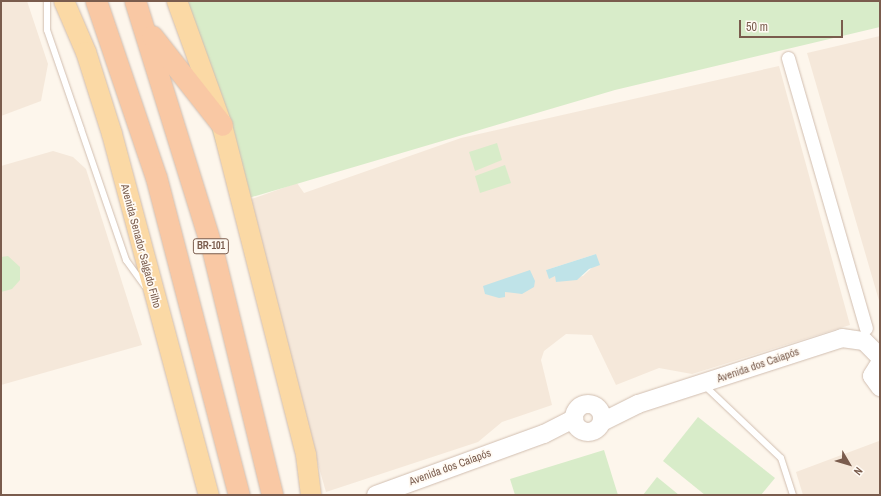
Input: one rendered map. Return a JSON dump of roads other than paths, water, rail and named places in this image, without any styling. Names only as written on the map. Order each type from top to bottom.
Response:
[{"type":"highway","name":"BR-101","points":[[96,1],[156,177],[239,495]]},
{"type":"highway","name":"BR-101","points":[[135,1],[145,27],[212,248],[272,495]]},
{"type":"highway","points":[[145,27],[222,125]]},
{"type":"main road","name":"Avenida Senador Salgado Filho","points":[[64,1],[86,52],[112,134],[155,299],[209,495]]},
{"type":"main road","points":[[177,1],[222,125],[306,455],[312,495]]},
{"type":"main road","name":"Avenida dos Caiapós","points":[[600,416],[842,338],[864,342],[878,359]]},
{"type":"main road","points":[[878,359],[872,376],[880,387]]},
{"type":"main road","points":[[582,405],[600,416],[592,432],[576,424],[582,405]]},
{"type":"main road","name":"Avenida dos Caiapós","points":[[372,494],[576,424]]},
{"type":"street","points":[[788,58],[866,328]]},
{"type":"lane","points":[[47,1],[47,30],[126,260],[155,299]]},
{"type":"lane","points":[[703,384],[781,458],[793,495]]},
{"type":"water","points":[[596,254],[600,265],[589,269],[577,280],[556,282],[555,276],[549,279],[546,270]]},
{"type":"water","points":[[530,270],[535,281],[534,287],[522,294],[505,292],[505,297],[499,298],[485,294],[483,286]]}]
